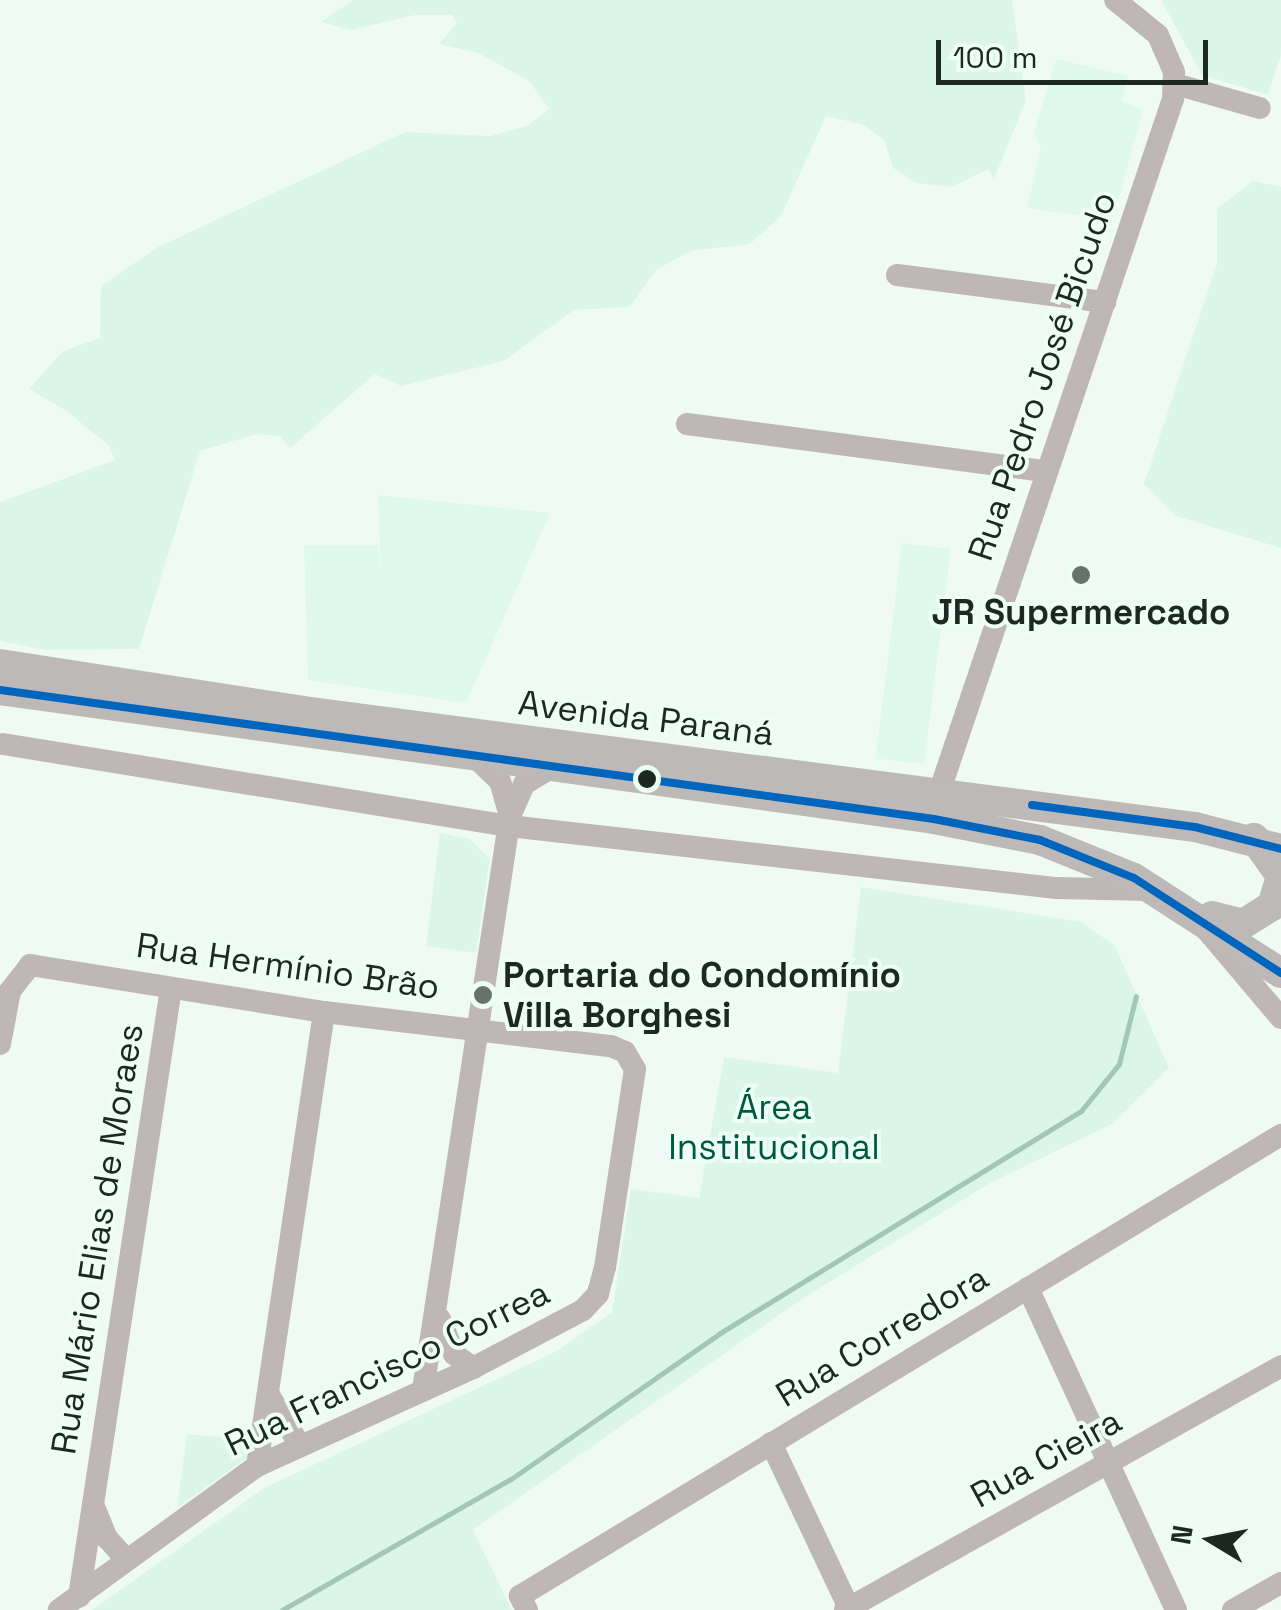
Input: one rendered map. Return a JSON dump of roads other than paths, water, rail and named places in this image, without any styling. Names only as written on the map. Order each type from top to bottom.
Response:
[{"type":"main road","name":"Avenida Paraná","points":[[0,664],[302,711],[939,794],[1267,844]]},
{"type":"main road","name":"Avenida Paraná","points":[[0,690],[987,830],[1071,851],[1155,890],[1194,911],[1281,973]]},
{"type":"main road","points":[[1194,911],[1243,924],[1267,915],[1280,876],[1267,844]]},
{"type":"street","points":[[1115,0],[1158,35],[1175,84],[1260,108]]},
{"type":"street","name":"Rua Pedro José Bicudo","points":[[939,794],[1175,84]]},
{"type":"street","points":[[897,275],[1105,302]]},
{"type":"street","points":[[687,424],[1045,471]]},
{"type":"street","points":[[3,744],[509,821],[1056,888],[1155,890]]},
{"type":"street","points":[[476,758],[500,782],[509,821]]},
{"type":"street","points":[[422,1390],[439,1311],[509,821],[524,784],[552,768]]},
{"type":"street","name":"Avenida Paraná","points":[[1194,911],[1218,949],[1281,1018]]},
{"type":"street","name":"Rua Hermínio Brão","points":[[0,1044],[18,974],[30,965],[324,1012],[611,1046],[624,1052],[635,1068],[598,1294]]},
{"type":"street","name":"Rua Mário Elias de Moraes","points":[[69,1603],[93,1500],[170,988]]},
{"type":"street","points":[[257,1466],[324,1012]]},
{"type":"street","name":"Rua Corredora","points":[[523,1603],[772,1444],[1281,1135]]},
{"type":"street","points":[[1028,1288],[1176,1610]]},
{"type":"street","name":"Rua Francisco Correa","points":[[69,1603],[257,1466],[473,1368],[583,1310],[598,1294]]},
{"type":"street","points":[[439,1311],[454,1354],[473,1368]]},
{"type":"street","name":"Rua Cieira","points":[[848,1609],[1281,1366]]},
{"type":"street","points":[[268,1392],[285,1431],[299,1444]]},
{"type":"street","points":[[772,1444],[848,1609]]},
{"type":"street","name":"Rua Mário Elias de Moraes","points":[[93,1500],[107,1538],[126,1559]]},
{"type":"street","points":[[1233,1610],[1281,1584]]},
{"type":"waterway","points":[[282,1610],[511,1479],[720,1333],[1081,1111],[1119,1064],[1136,996]]},
{"type":"place","name":"JR Supermercado","points":[[1081,575]]},
{"type":"place","name":"Portaria do Condomínio Villa Borghesi","points":[[483,995]]},
{"type":"park label","name":"Área Institucional","points":[[774,1127]]}]
